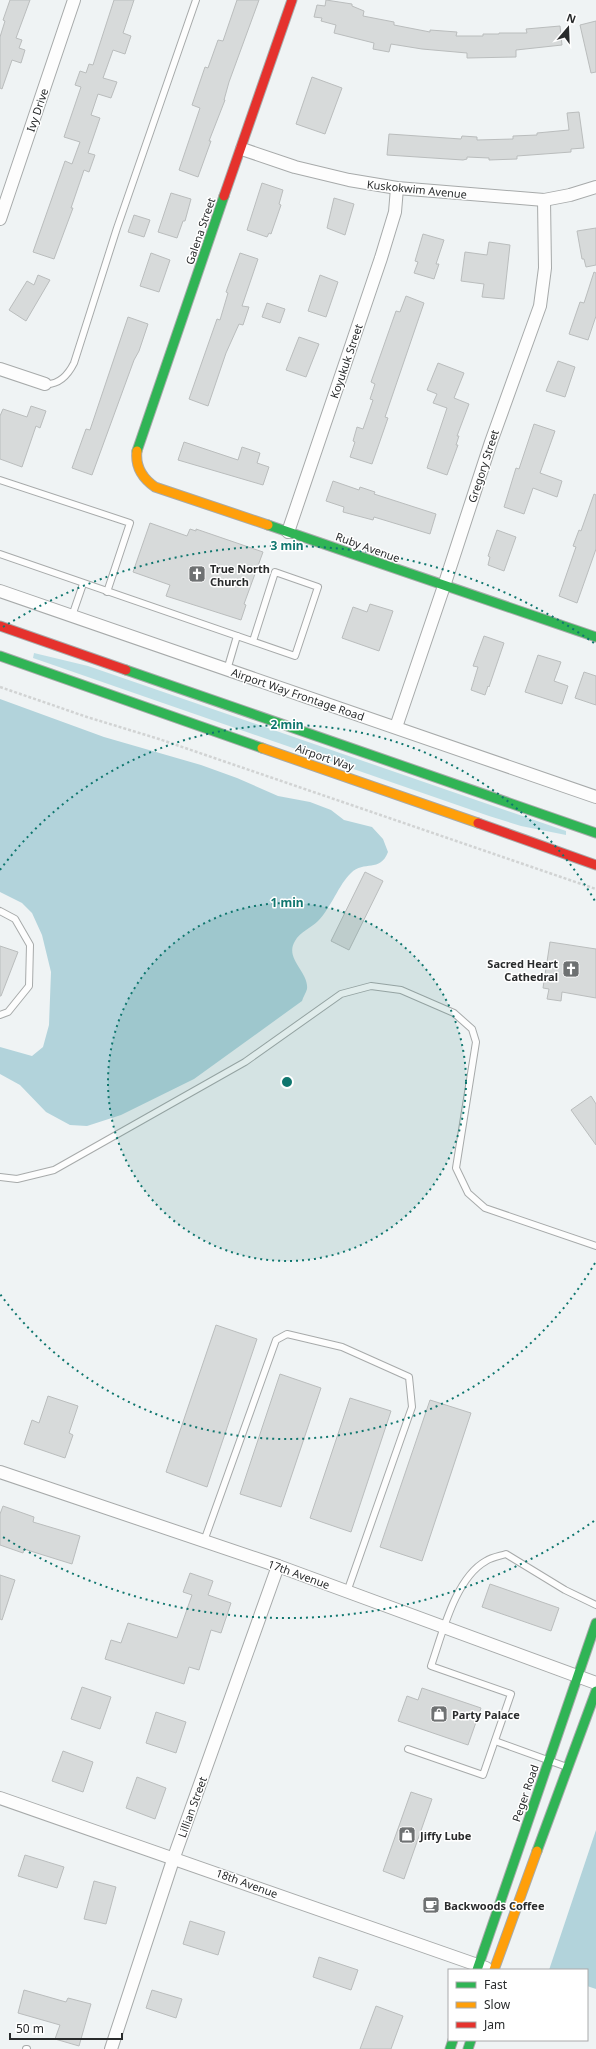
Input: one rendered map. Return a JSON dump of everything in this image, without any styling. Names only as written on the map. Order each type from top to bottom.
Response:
[{"type":"main road","name":"Galena Street","points":[[138,470],[137,450],[139,442],[242,149],[292,0]]},
{"type":"main road","name":"Ruby Avenue","points":[[138,470],[147,481],[155,487],[596,637]]},
{"type":"main road","name":"Airport Way","points":[[0,626],[596,833]]},
{"type":"main road","name":"Airport Way","points":[[0,656],[596,865]]},
{"type":"main road","name":"Peger Road","points":[[478,1968],[596,1623]]},
{"type":"main road","points":[[493,1969],[596,1691]]},
{"type":"street","name":"Ivy Drive","points":[[0,219],[74,0]]},
{"type":"street","name":"Kuskokwim Avenue","points":[[242,149],[303,169],[349,180],[397,188],[544,200],[570,195],[596,187]]},
{"type":"street","name":"Koyukuk Street","points":[[288,532],[383,252],[395,212],[397,188]]},
{"type":"street","name":"Gregory Street","points":[[396,727],[491,442],[540,306],[545,268],[544,200]]},
{"type":"street","points":[[0,369],[45,384]]},
{"type":"street","name":"Airport Way Frontage Road","points":[[0,591],[596,797]]},
{"type":"street","name":"17th Avenue","points":[[0,1472],[278,1566],[596,1683]]},
{"type":"street","name":"Lillian Street","points":[[111,2049],[174,1857],[278,1566]]},
{"type":"street","name":"18th Avenue","points":[[0,1798],[174,1857],[478,1968]]},
{"type":"lane","points":[[45,384],[50,384],[63,378],[74,363],[117,228],[196,0]]},
{"type":"lane","points":[[0,480],[130,523],[107,592]]},
{"type":"lane","points":[[0,554],[83,584],[295,656],[318,587],[275,572],[253,641]]},
{"type":"lane","points":[[72,616],[83,584]]},
{"type":"lane","points":[[226,670],[237,636]]},
{"type":"lane","points":[[0,911],[15,919],[30,944],[29,986],[8,1012],[0,1015]]},
{"type":"lane","points":[[0,1177],[17,1179],[54,1170],[245,1062],[341,994],[372,986],[401,990],[428,1000],[454,1013],[472,1029],[476,1042],[456,1168],[468,1193],[485,1208],[596,1246]]},
{"type":"lane","points":[[204,1541],[276,1340],[287,1334],[342,1347],[409,1377],[412,1407],[347,1592]]},
{"type":"lane","points":[[408,1748],[483,1775],[511,1694],[431,1666],[456,1596],[468,1577],[485,1561],[506,1554],[565,1590],[596,1605]]},
{"type":"lane","points":[[495,1742],[568,1767]]},
{"type":"path","points":[[0,686],[87,717],[159,738],[596,889]]},
{"type":"shaded area","points":[[34,653],[88,666],[566,831],[566,835],[521,826],[489,816],[33,658]]},
{"type":"shaded area","points":[[0,699],[104,737],[201,765],[237,778],[278,796],[310,802],[331,810],[344,820],[372,827],[383,839],[388,852],[381,862],[361,867],[351,873],[343,883],[323,916],[295,941],[292,948],[294,960],[307,983],[307,989],[302,1001],[194,1079],[121,1115],[87,1126],[70,1125],[46,1112],[20,1085],[0,1074],[0,1047],[32,1056],[43,1047],[49,1025],[51,972],[42,935],[32,913],[22,903],[0,892]]},
{"type":"shaded area","points":[[596,1830],[596,1989],[588,1986],[588,1969],[549,1969]]},
{"type":"building","points":[[10,0],[30,0],[16,38],[22,40],[19,48],[25,50],[21,63],[12,60],[2,89],[0,88],[0,37],[5,21],[3,20]]},
{"type":"building","points":[[114,0],[134,0],[123,33],[131,36],[125,54],[113,50],[103,78],[117,82],[111,98],[98,94],[91,115],[100,118],[88,153],[95,155],[89,172],[84,170],[71,208],[73,208],[54,259],[33,252],[65,161],[72,164],[80,142],[64,137],[81,87],[75,85],[80,71],[86,73],[89,64],[93,65]]},
{"type":"building","points":[[237,0],[259,0],[229,82],[225,100],[209,141],[211,141],[198,177],[179,170],[200,108],[192,105],[205,67],[208,68],[218,40],[223,41]]},
{"type":"building","points":[[326,0],[352,4],[352,6],[364,11],[363,16],[394,22],[394,25],[430,32],[430,30],[457,32],[456,36],[527,33],[526,29],[560,26],[562,45],[516,50],[516,57],[467,58],[467,53],[422,49],[391,44],[389,52],[373,49],[374,43],[334,33],[336,25],[321,21],[322,18],[314,17],[317,5],[325,6]]},
{"type":"building","points":[[596,21],[596,72],[591,73],[580,25]]},
{"type":"building","points":[[312,77],[342,88],[325,134],[296,124]]},
{"type":"building","points":[[579,112],[584,148],[571,149],[571,152],[517,156],[517,159],[489,160],[489,158],[467,157],[467,159],[463,160],[387,155],[389,134],[461,139],[462,136],[477,137],[477,140],[513,139],[513,136],[537,135],[537,133],[569,130],[567,113]]},
{"type":"building","points":[[262,183],[283,190],[279,204],[281,205],[271,234],[269,233],[267,237],[247,230]]},
{"type":"building","points":[[171,193],[191,199],[185,221],[183,221],[177,238],[158,232]]},
{"type":"building","points":[[334,198],[354,204],[345,235],[327,228]]},
{"type":"building","points":[[134,215],[150,220],[144,237],[128,232]]},
{"type":"building","points":[[596,228],[596,265],[586,267],[584,259],[582,259],[577,231]]},
{"type":"building","points":[[423,234],[444,240],[436,264],[439,264],[434,279],[414,273],[418,262],[415,261]]},
{"type":"building","points":[[489,242],[510,245],[504,299],[482,297],[484,284],[461,281],[465,252],[487,255]]},
{"type":"building","points":[[151,253],[170,260],[159,292],[140,286]]},
{"type":"building","points":[[240,253],[258,259],[242,306],[249,307],[243,325],[239,324],[226,353],[208,406],[189,399],[217,319],[220,320],[228,293],[226,292]]},
{"type":"building","points":[[594,272],[596,273],[596,316],[588,340],[569,334],[580,302],[584,303]]},
{"type":"building","points":[[38,275],[50,280],[26,321],[9,310],[27,281],[34,285]]},
{"type":"building","points":[[320,275],[338,282],[326,317],[308,311]]},
{"type":"building","points":[[406,296],[424,303],[385,417],[388,418],[372,464],[350,457],[355,442],[353,441],[357,427],[363,429],[373,400],[370,399],[375,384],[371,382],[396,311],[400,312]]},
{"type":"building","points":[[267,303],[285,309],[280,323],[262,317]]},
{"type":"building","points":[[128,317],[148,324],[92,475],[72,468],[86,429],[90,430]]},
{"type":"building","points":[[299,337],[319,344],[306,377],[286,370]]},
{"type":"building","points":[[558,361],[575,367],[565,397],[546,391]]},
{"type":"building","points":[[438,363],[464,373],[454,398],[469,404],[457,436],[459,436],[456,445],[458,445],[447,475],[427,468],[447,408],[433,403],[437,394],[427,390]]},
{"type":"building","points":[[31,406],[46,411],[40,428],[36,426],[22,467],[0,459],[0,416],[3,409],[27,417]]},
{"type":"building","points":[[534,424],[555,431],[540,473],[562,481],[557,497],[533,488],[524,514],[504,507],[516,468],[519,469]]},
{"type":"building","points":[[184,442],[238,460],[242,447],[260,453],[257,463],[269,467],[263,485],[178,460]]},
{"type":"building","points":[[333,481],[359,490],[360,487],[375,492],[374,494],[436,514],[430,534],[374,517],[373,520],[343,512],[344,507],[326,501]]},
{"type":"building","points":[[594,494],[596,495],[596,549],[577,603],[559,596],[576,547],[573,546],[579,530],[581,531]]},
{"type":"building","name":"True North Church","points":[[150,523],[187,536],[190,529],[196,531],[196,529],[263,552],[244,604],[246,605],[241,620],[166,596],[170,585],[133,572]]},
{"type":"building","points":[[497,530],[516,537],[504,571],[488,565],[490,557],[488,556]]},
{"type":"building","points":[[370,604],[393,611],[379,651],[342,638],[353,607],[367,612]]},
{"type":"building","points":[[484,636],[504,643],[485,695],[471,690],[478,667],[473,666]]},
{"type":"building","points":[[538,655],[561,662],[554,681],[568,686],[562,704],[525,692]]},
{"type":"building","points":[[584,672],[596,676],[596,705],[575,698]]},
{"type":"building","points":[[365,872],[383,881],[349,950],[331,941]]},
{"type":"building","name":"Sacred Heart Cathedral","points":[[550,942],[596,949],[596,998],[562,992],[561,1001],[547,999],[549,989],[543,988]]},
{"type":"building","points":[[0,946],[18,952],[1,996],[0,996]]},
{"type":"building","points":[[591,1096],[596,1104],[596,1145],[571,1110]]},
{"type":"building","points":[[216,1325],[257,1339],[207,1487],[166,1472]]},
{"type":"building","points":[[280,1374],[321,1388],[281,1507],[240,1494]]},
{"type":"building","points":[[48,1396],[78,1406],[69,1433],[73,1435],[65,1458],[24,1444],[32,1420],[39,1423]]},
{"type":"building","points":[[350,1398],[391,1411],[351,1532],[310,1518]]},
{"type":"building","points":[[430,1400],[471,1413],[422,1561],[380,1547]]},
{"type":"building","points":[[3,1506],[34,1517],[33,1522],[80,1536],[72,1564],[24,1549],[23,1553],[0,1545],[0,1514]]},
{"type":"building","points":[[190,1573],[213,1581],[208,1595],[231,1603],[221,1633],[211,1630],[199,1670],[189,1667],[184,1684],[105,1659],[111,1640],[121,1643],[128,1623],[177,1638],[192,1595],[183,1592]]},
{"type":"building","points":[[0,1575],[15,1580],[2,1620],[0,1619]]},
{"type":"building","points":[[490,1584],[559,1608],[551,1631],[482,1607]]},
{"type":"building","points":[[82,1687],[111,1697],[100,1729],[71,1719]]},
{"type":"building","name":"Party Palace","points":[[422,1688],[481,1708],[468,1745],[398,1721],[407,1696],[418,1700]]},
{"type":"building","points":[[156,1712],[186,1722],[176,1753],[146,1743]]},
{"type":"building","points":[[63,1751],[93,1762],[83,1792],[52,1781]]},
{"type":"building","points":[[137,1777],[166,1788],[155,1819],[126,1808]]},
{"type":"building","name":"Jiffy Lube","points":[[411,1792],[432,1799],[404,1879],[383,1871]]},
{"type":"building","points":[[25,1855],[64,1867],[57,1888],[18,1876]]},
{"type":"building","points":[[94,1881],[116,1887],[106,1924],[84,1919]]},
{"type":"building","points":[[190,1921],[225,1932],[218,1955],[183,1944]]},
{"type":"building","points":[[319,1957],[358,1970],[351,1990],[313,1977]]},
{"type":"building","points":[[24,1990],[66,2002],[68,1998],[91,2004],[79,2046],[55,2039],[60,2025],[18,2013]]},
{"type":"building","points":[[152,1990],[182,1999],[176,2018],[146,2008]]},
{"type":"building","points":[[376,2006],[403,2016],[391,2049],[360,2049]]},
{"type":"traffic: fast","points":[[137,451],[224,196]]},
{"type":"traffic: fast","points":[[268,525],[596,637]]},
{"type":"traffic: fast","points":[[0,656],[262,748]]},
{"type":"traffic: fast","points":[[126,670],[596,833]]},
{"type":"traffic: fast","points":[[477,1969],[596,1623]]},
{"type":"traffic: fast","points":[[537,1851],[596,1691]]},
{"type":"traffic: fast","points":[[450,2049],[453,2041]]},
{"type":"traffic: fast","points":[[468,2049],[471,2041]]},
{"type":"traffic: slow","points":[[137,451],[137,462],[140,472],[146,480],[155,487],[268,525]]},
{"type":"traffic: slow","points":[[262,748],[478,823]]},
{"type":"traffic: slow","points":[[494,1969],[537,1851]]},
{"type":"traffic: jam","points":[[224,196],[292,0]]},
{"type":"traffic: jam","points":[[0,626],[126,670]]},
{"type":"traffic: jam","points":[[478,823],[596,865]]},
{"type":"place","name":"True North Church","points":[[197,574]]},
{"type":"place","name":"Sacred Heart Cathedral","points":[[571,969]]},
{"type":"place","name":"Party Palace","points":[[439,1714]]},
{"type":"place","name":"Jiffy Lube","points":[[407,1835]]},
{"type":"place","name":"Backwoods Coffee","points":[[431,1905]]}]
